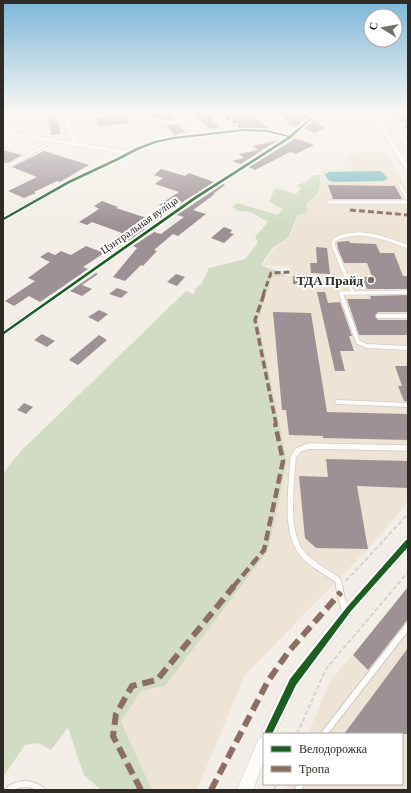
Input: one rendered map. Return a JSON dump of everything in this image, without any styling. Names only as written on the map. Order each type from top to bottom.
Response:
[{"type":"street","points":[[112,150],[130,153]]},
{"type":"street","points":[[3,218],[69,182],[136,150]]},
{"type":"street","name":"Цэнтральная вуліца","points":[[3,334],[195,198],[270,150]]},
{"type":"street","points":[[396,150],[408,169]]},
{"type":"street","points":[[268,733],[293,682],[345,614],[408,542]]},
{"type":"street","points":[[245,790],[263,745]]},
{"type":"lane","points":[[3,169],[37,150]]},
{"type":"lane","points":[[399,184],[408,199]]},
{"type":"lane","points":[[328,202],[408,202]]},
{"type":"lane","points":[[353,293],[333,245],[334,240],[339,236],[346,234],[360,234],[373,236],[408,247]]},
{"type":"lane","points":[[408,292],[341,294],[358,342],[367,346],[408,348]]},
{"type":"lane","points":[[378,316],[408,316]]},
{"type":"lane","points":[[337,402],[408,405]]},
{"type":"lane","points":[[345,614],[338,580],[302,553],[294,542],[291,522],[293,458],[298,450],[309,446],[408,448]]},
{"type":"lane","points":[[325,733],[408,626]]},
{"type":"lane","points":[[8,790],[13,786],[25,783],[37,786],[42,790]]},
{"type":"path","points":[[347,588],[346,580],[408,514]]},
{"type":"path","points":[[297,733],[326,670],[408,572]]},
{"type":"shaded area","points":[[404,150],[408,150],[408,156]]},
{"type":"shaded area","points":[[386,152],[402,181],[398,181],[402,182],[408,192],[408,502],[368,549],[245,675],[197,790],[152,790],[121,723],[141,691],[165,686],[287,461],[258,320],[272,277],[293,276],[291,267],[263,265],[275,247],[289,238],[299,216],[306,214],[309,210],[308,204],[320,193],[322,170],[347,170],[343,160],[351,153]]},
{"type":"shaded area","points":[[408,587],[408,790],[286,790],[288,785],[403,785],[403,733],[308,733],[331,679],[353,655]]},
{"type":"green space","points":[[315,175],[321,175],[319,192],[307,204],[308,210],[305,214],[298,215],[288,238],[273,247],[261,265],[280,272],[286,276],[272,277],[258,320],[287,461],[268,551],[165,686],[141,691],[121,722],[152,790],[101,790],[84,775],[68,728],[51,750],[38,743],[25,745],[3,777],[3,473],[22,450],[186,291],[194,294],[196,288],[202,283],[209,268],[245,259],[258,242],[255,237],[268,222],[250,212],[238,211],[232,207],[237,203],[277,215],[283,209],[269,202],[275,188],[295,195],[301,189],[297,185],[306,182]]},
{"type":"water","points":[[329,172],[382,172],[388,179],[382,181],[333,182],[328,180],[325,174]]},
{"type":"building","points":[[3,150],[22,155],[8,163],[3,162]]},
{"type":"building","points":[[263,150],[241,164],[232,161],[244,158],[239,154]]},
{"type":"building","points":[[277,150],[304,150],[296,154],[290,152],[255,170],[249,167]]},
{"type":"building","points":[[44,151],[89,165],[60,182],[57,181],[24,198],[8,191],[37,177],[12,167]]},
{"type":"building","points":[[161,169],[185,176],[189,173],[214,182],[165,213],[157,210],[162,206],[159,205],[179,192],[155,184],[163,178],[154,175]]},
{"type":"building","points":[[223,184],[225,185],[213,194],[215,194],[193,210],[206,214],[178,236],[173,234],[154,250],[157,251],[143,266],[141,265],[125,281],[113,277],[137,248],[133,246],[154,232],[161,234],[184,217],[177,215]]},
{"type":"building","points":[[328,185],[395,186],[402,199],[333,199]]},
{"type":"building","points":[[102,201],[118,207],[116,208],[153,220],[143,228],[145,229],[128,241],[116,237],[122,233],[92,222],[87,225],[79,222],[99,209],[94,206]]},
{"type":"building","points":[[224,227],[232,230],[230,233],[234,234],[224,243],[211,238]]},
{"type":"building","points":[[349,241],[350,243],[376,244],[380,253],[394,253],[403,276],[408,276],[408,289],[367,289],[362,277],[372,277],[367,263],[344,263],[338,249],[337,242]]},
{"type":"building","points":[[86,246],[104,253],[83,267],[88,269],[40,302],[29,296],[14,306],[5,301],[35,281],[28,278],[50,262],[40,257],[48,252],[55,255],[61,251],[71,255]]},
{"type":"building","points":[[316,247],[327,248],[330,274],[311,273],[310,263],[317,263]]},
{"type":"building","points":[[96,273],[98,274],[82,285],[92,289],[82,296],[70,291]]},
{"type":"building","points":[[176,274],[185,277],[177,286],[167,282]]},
{"type":"building","points":[[293,276],[311,277],[312,285],[293,284]]},
{"type":"building","points":[[117,288],[128,292],[121,298],[109,294]]},
{"type":"building","points":[[317,292],[325,292],[328,303],[340,302],[352,336],[349,336],[354,351],[340,351],[345,371],[335,371]]},
{"type":"building","points":[[408,295],[408,312],[378,312],[375,316],[378,320],[408,320],[408,335],[359,335],[347,299],[371,299],[370,296]]},
{"type":"building","points":[[99,310],[108,314],[98,322],[88,317]]},
{"type":"building","points":[[273,312],[311,313],[327,412],[408,414],[408,440],[323,438],[323,436],[289,435],[286,410],[282,410]]},
{"type":"building","points":[[42,334],[55,341],[47,347],[34,340]]},
{"type":"building","points":[[99,335],[107,340],[78,365],[69,360]]},
{"type":"building","points":[[395,366],[408,366],[408,402],[404,401],[398,386],[402,386]]},
{"type":"building","points":[[24,403],[33,407],[26,414],[17,410]]},
{"type":"building","points":[[326,459],[408,461],[408,488],[357,486],[368,549],[316,548],[305,538],[299,476],[328,477]]},
{"type":"building","points":[[408,587],[408,619],[368,670],[353,655]]},
{"type":"building","points":[[408,648],[408,734],[345,733]]},
{"type":"marked path","points":[[350,210],[408,215]]},
{"type":"marked path","points":[[141,790],[113,736],[116,714],[132,686],[157,680],[264,550],[283,461],[255,320],[271,273],[292,272]]},
{"type":"marked path","points":[[211,790],[268,681],[289,651],[341,592]]},
{"type":"cycle path","points":[[3,219],[69,182],[135,150]]},
{"type":"cycle path","points":[[3,334],[195,198],[270,150]]},
{"type":"cycle path","points":[[268,733],[293,682],[349,609],[408,542]]},
{"type":"place","name":"ТДА Прайд","points":[[371,280]]}]
